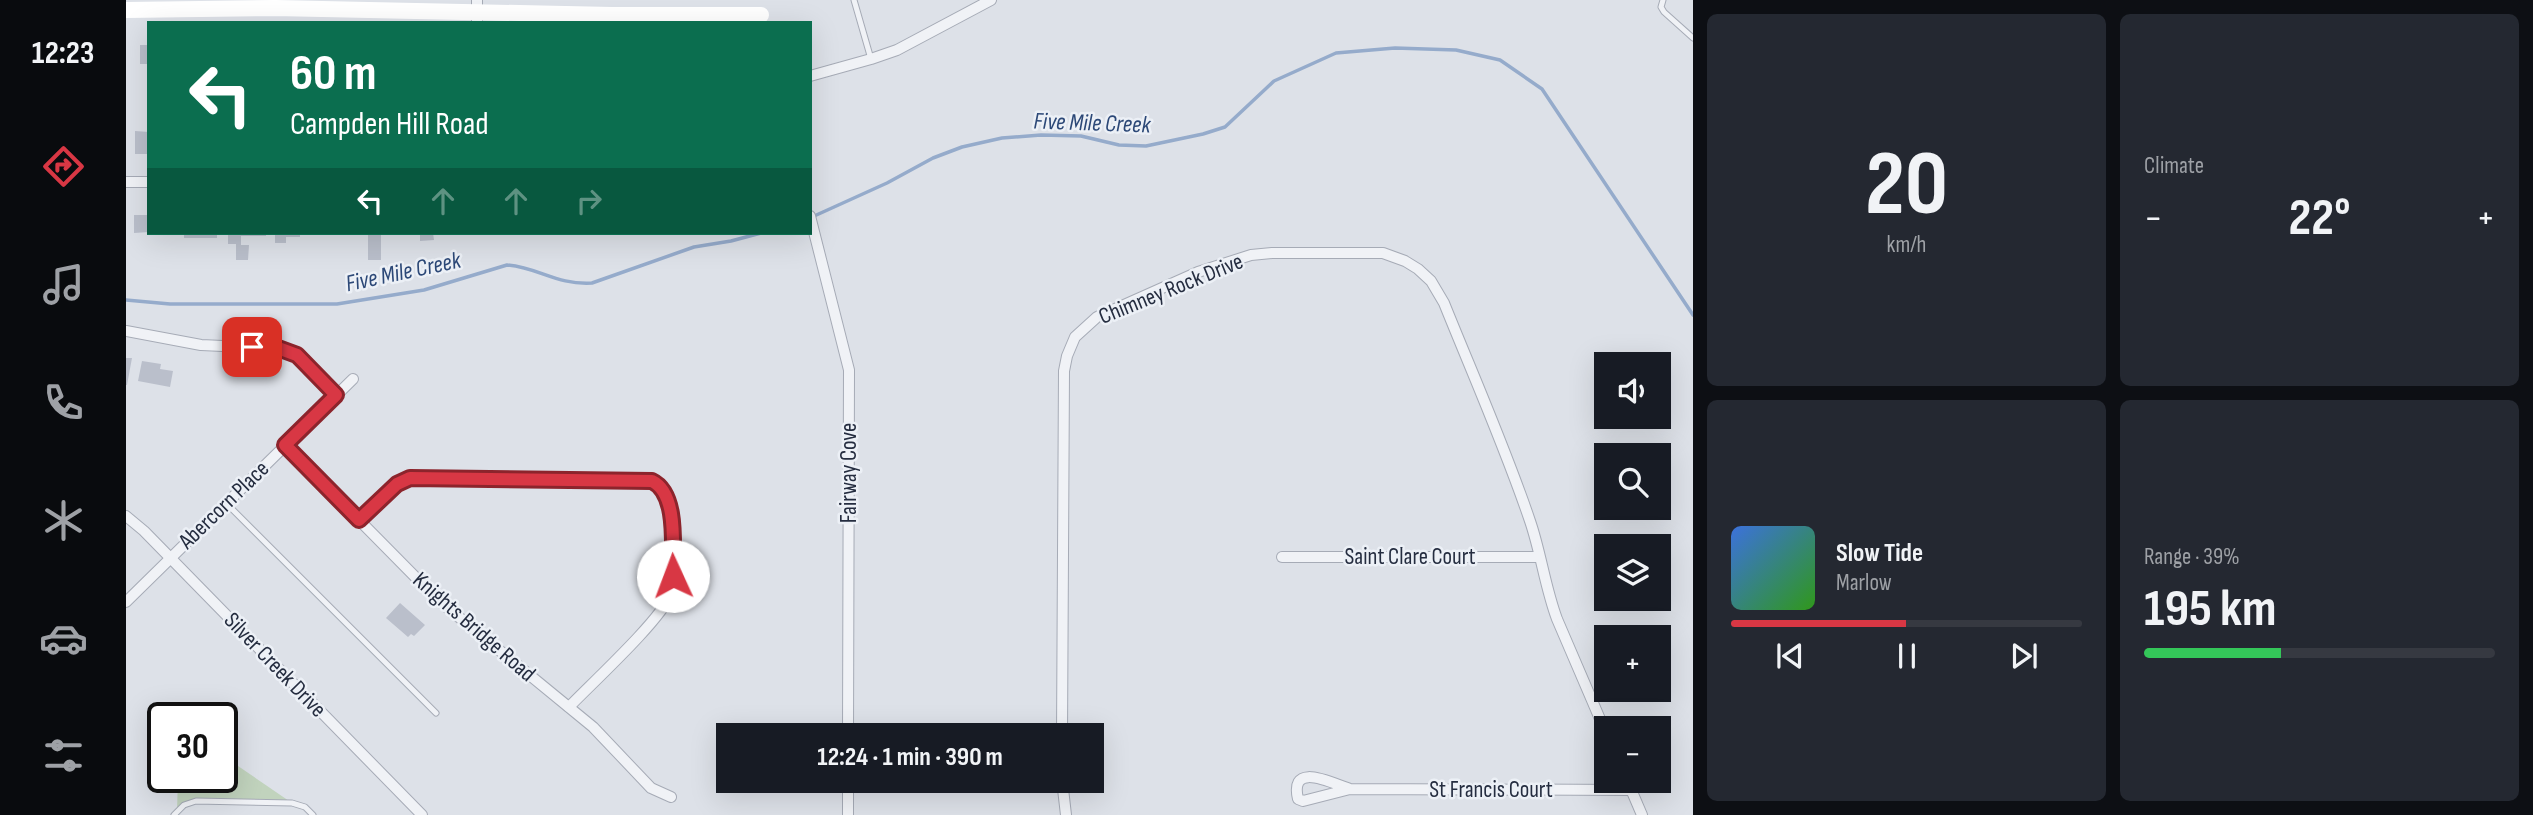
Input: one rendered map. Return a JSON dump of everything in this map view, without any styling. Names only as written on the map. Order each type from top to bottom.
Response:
[{"type":"street","points":[[812,75],[871,60],[913,42],[960,14],[991,0]]},
{"type":"street","points":[[126,10],[275,8],[761,13]]},
{"type":"street","points":[[126,182],[147,182]]},
{"type":"street","name":"Fairway Cove","points":[[812,224],[849,370],[848,723]]},
{"type":"street","name":"Chimney Rock Drive","points":[[1062,723],[1064,371],[1070,345],[1083,328],[1101,314],[1226,262],[1272,253],[1370,252],[1394,256],[1418,269],[1431,281],[1444,303],[1518,488],[1532,525],[1553,610],[1599,716]]},
{"type":"street","points":[[126,331],[201,345],[286,349],[302,359],[336,395]]},
{"type":"street","name":"Abercorn Place","points":[[126,602],[353,379]]},
{"type":"street","name":"Knights Bridge Road","points":[[285,445],[438,600],[593,727],[651,788],[671,797]]},
{"type":"street","points":[[359,520],[397,484],[410,478],[643,480],[660,486],[667,494],[670,508],[673,576],[669,596],[658,615],[569,707]]},
{"type":"street","name":"Silver Creek Drive","points":[[126,516],[422,815]]},
{"type":"street","name":"Saint Clare Court","points":[[1282,557],[1539,557]]},
{"type":"street","name":"St Francis Court","points":[[1350,789],[1594,786]]},
{"type":"street","points":[[848,793],[848,815]]},
{"type":"street","points":[[1063,793],[1066,815]]},
{"type":"street","points":[[1632,793],[1642,815]]},
{"type":"lane","points":[[854,0],[871,60]]},
{"type":"lane","points":[[1662,0],[1661,7],[1664,12],[1693,38]]},
{"type":"lane","points":[[226,503],[436,713]]},
{"type":"lane","points":[[174,815],[184,805],[197,801],[292,803],[305,807],[313,815]]},
{"type":"green space","points":[[238,766],[292,803],[196,801],[177,811],[178,793],[238,793]]},
{"type":"building","points":[[140,45],[147,45],[147,64],[140,64]]},
{"type":"building","points":[[135,131],[147,132],[147,154],[135,154]]},
{"type":"building","points":[[134,215],[147,215],[147,232],[134,233]]},
{"type":"building","points":[[184,235],[217,235],[217,238],[184,238]]},
{"type":"building","points":[[228,235],[266,235],[241,236],[241,245],[249,245],[248,260],[236,260],[236,244],[228,244]]},
{"type":"building","points":[[275,235],[300,235],[286,237],[286,243],[275,243]]},
{"type":"building","points":[[368,235],[381,235],[381,260],[368,260]]},
{"type":"building","points":[[420,235],[433,235],[434,240],[420,241]]},
{"type":"building","points":[[126,358],[132,358],[127,385],[126,385]]},
{"type":"building","points":[[142,361],[161,364],[160,369],[173,371],[170,387],[138,381]]},
{"type":"building","points":[[400,603],[425,625],[414,636],[411,634],[408,637],[386,618]]},
{"type":"waterway","name":"Five Mile Creek","points":[[812,217],[887,183],[933,158],[962,147],[1002,138],[1041,135],[1081,136],[1119,145],[1146,146],[1225,127],[1274,81],[1336,53],[1395,48],[1456,50],[1500,60],[1542,89],[1693,315]]},
{"type":"waterway","name":"Five Mile Creek","points":[[126,300],[170,304],[337,304],[424,290],[507,265],[558,279],[592,283],[694,247],[754,235]]},
{"type":"route","points":[[252,347],[286,349],[297,355],[336,395],[285,445],[359,520],[397,484],[410,478],[652,481],[667,494],[673,576]]}]
